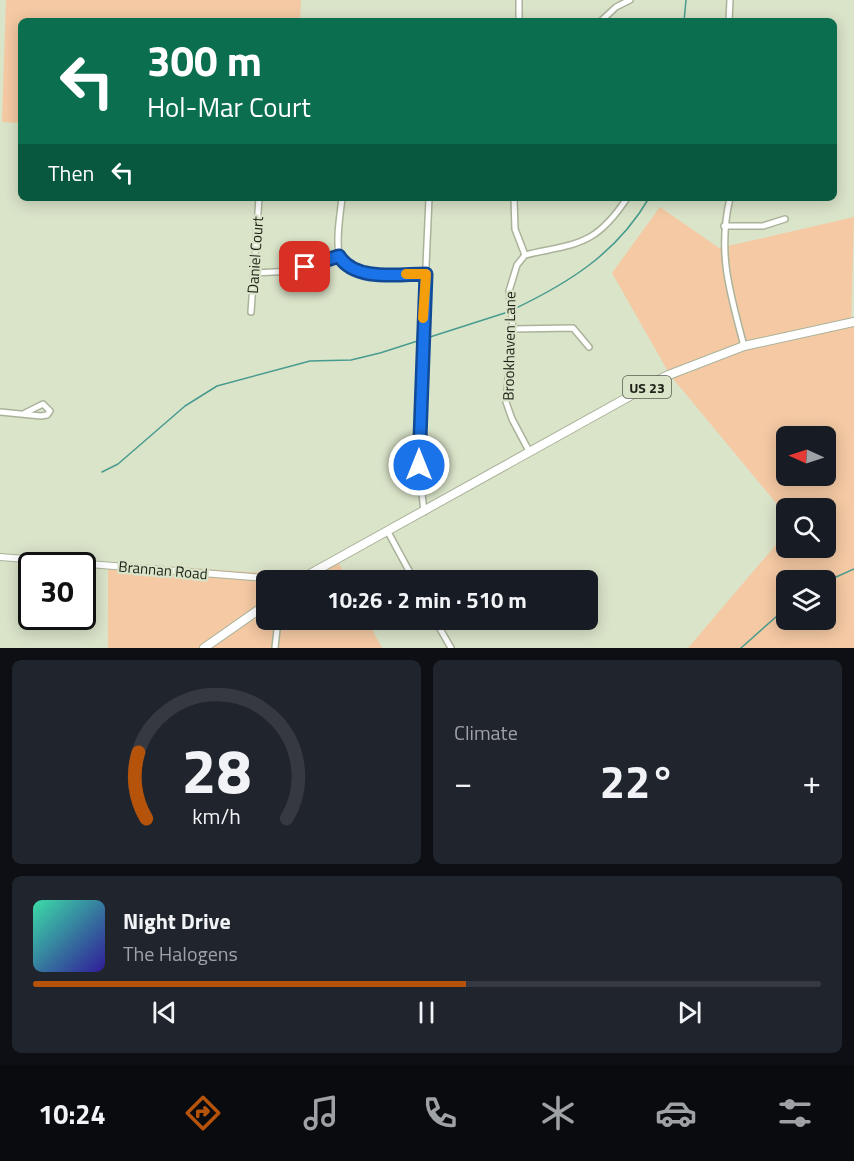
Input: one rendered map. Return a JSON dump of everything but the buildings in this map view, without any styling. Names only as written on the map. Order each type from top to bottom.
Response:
[{"type":"main road","name":"US 23","points":[[318,570],[666,376],[744,346],[854,322]]},
{"type":"main road","points":[[204,648],[256,612]]},
{"type":"street","points":[[519,0],[519,18]]},
{"type":"street","points":[[604,18],[616,7],[630,0]]},
{"type":"street","points":[[729,18],[730,0]]},
{"type":"street","name":"Daniel Court","points":[[251,312],[259,201]]},
{"type":"street","points":[[342,201],[339,256],[346,266],[360,273],[426,274]]},
{"type":"street","points":[[424,512],[419,455],[429,201]]},
{"type":"street","points":[[513,201],[514,224],[525,255],[574,245],[591,238],[624,201]]},
{"type":"street","points":[[729,201],[724,226],[724,261],[744,346]]},
{"type":"street","points":[[724,226],[763,226],[785,219]]},
{"type":"street","name":"Brookhaven Lane","points":[[525,255],[517,265],[509,291],[513,329],[506,402],[529,451]]},
{"type":"street","points":[[255,273],[292,271],[339,256]]},
{"type":"street","points":[[513,329],[573,328],[589,347]]},
{"type":"street","points":[[0,412],[25,413]]},
{"type":"street","points":[[388,532],[409,570]]},
{"type":"street","name":"Brannan Road","points":[[0,556],[256,577]]},
{"type":"street","points":[[275,648],[277,630]]},
{"type":"street","points":[[441,630],[451,648]]},
{"type":"shaded area","points":[[6,0],[301,0],[300,18],[18,18],[18,123],[2,122]]},
{"type":"shaded area","points":[[660,207],[719,248],[854,217],[851,323],[854,323],[854,648],[688,648],[776,545],[776,558],[836,558],[836,498],[776,498],[776,503],[670,375],[612,273]]},
{"type":"shaded area","points":[[108,562],[256,572],[256,630],[372,630],[382,648],[108,648]]},
{"type":"shaded area","points":[[338,562],[342,570],[320,570]]},
{"type":"waterway","points":[[684,18],[686,0]]},
{"type":"waterway","points":[[512,310],[553,289],[590,264],[622,235],[647,201]]},
{"type":"waterway","points":[[102,472],[118,464],[185,406],[217,386],[310,361],[351,360],[380,353],[508,312]]},
{"type":"waterway","points":[[836,577],[854,569]]},
{"type":"waterway","points":[[741,648],[776,617]]},
{"type":"slow traffic","points":[[406,274],[426,274],[423,318]]},
{"type":"route","points":[[305,267],[339,256],[346,266],[360,273],[426,274],[421,361],[419,465]]}]
